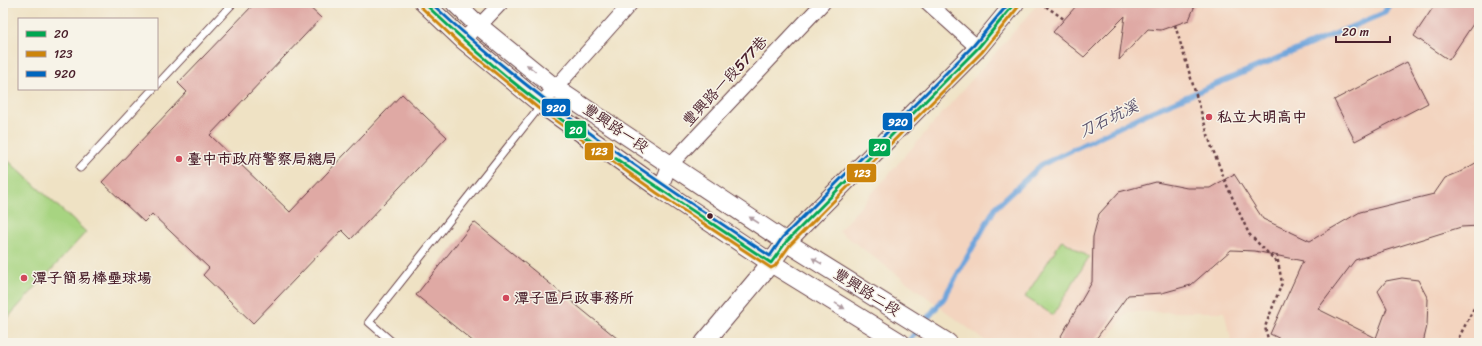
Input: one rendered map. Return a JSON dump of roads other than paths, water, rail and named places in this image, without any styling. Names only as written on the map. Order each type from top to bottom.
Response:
[{"type":"street","name":"豐興路一段","points":[[424,3],[462,39],[541,104],[660,188],[771,263]]},
{"type":"street","name":"豐興路一段","points":[[455,3],[479,26],[555,88],[786,242]]},
{"type":"street","points":[[462,39],[479,26],[501,3]]},
{"type":"street","points":[[541,104],[631,3]]},
{"type":"street","name":"豐興路一段577巷","points":[[660,188],[670,165],[823,3]]},
{"type":"street","points":[[928,3],[978,48]]},
{"type":"street","points":[[704,343],[771,263],[786,242],[978,48],[1015,3]]},
{"type":"street","name":"豐興路二段","points":[[786,242],[948,343]]},
{"type":"street","name":"豐興路二段","points":[[771,263],[898,341]]},
{"type":"lane","points":[[158,84],[233,3]]},
{"type":"lane","points":[[80,168],[152,90]]},
{"type":"lane","points":[[393,343],[369,322],[541,104]]},
{"type":"waterway","name":"刀石坑溪","points":[[907,343],[944,298],[995,208],[1041,165],[1148,113],[1384,13],[1390,3]]},
{"type":"place","name":"私立大明高中","points":[[1209,117]]},
{"type":"place","name":"臺中市政府警察局總局","points":[[179,159]]},
{"type":"place","name":"潭子簡易棒壘球場","points":[[24,278]]},
{"type":"place","name":"潭子區戶政事務所","points":[[506,298]]}]
